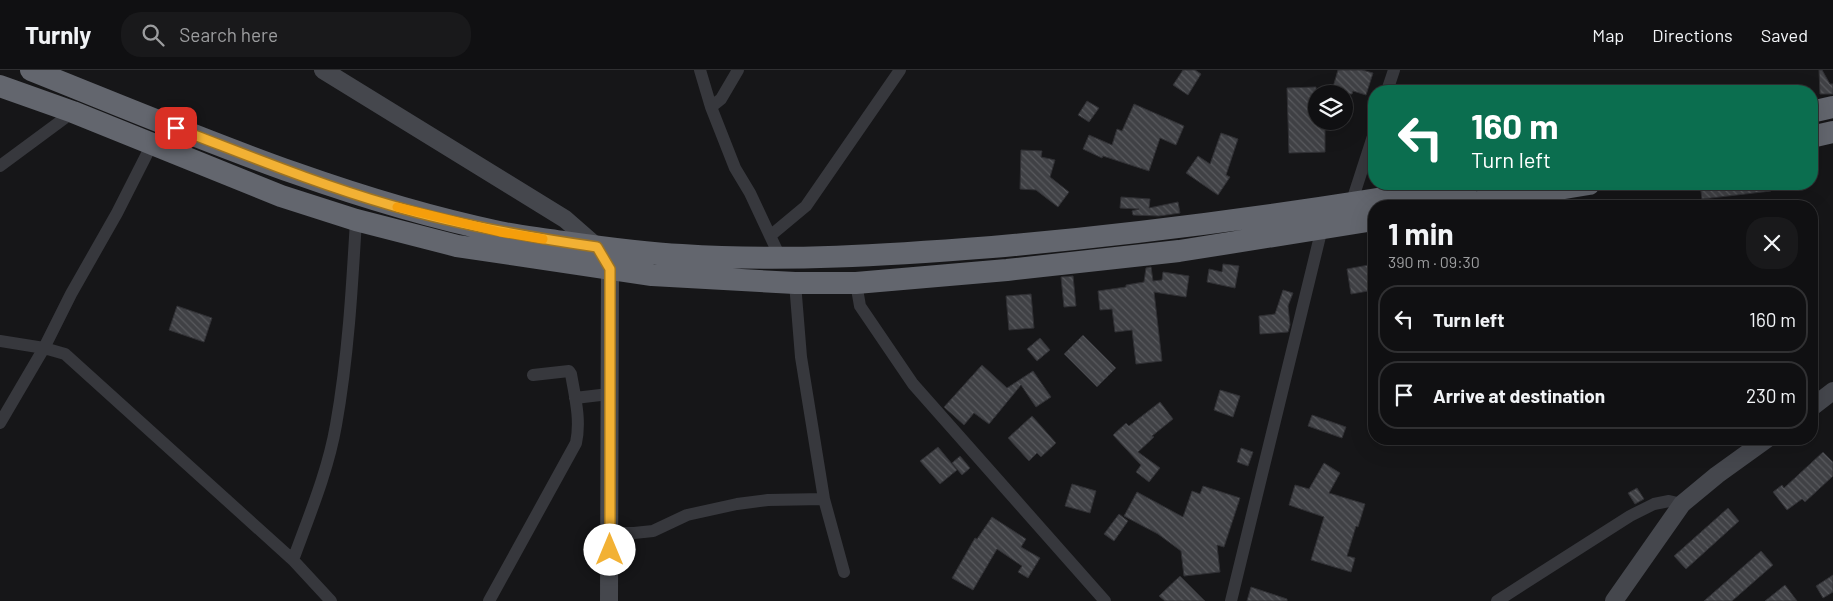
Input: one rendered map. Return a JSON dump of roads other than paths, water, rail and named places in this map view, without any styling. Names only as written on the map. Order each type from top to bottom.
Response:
[{"type":"highway","points":[[31,70],[278,168],[390,205],[500,232],[597,247],[685,256],[780,258],[868,256],[1096,238],[1368,201]]},
{"type":"highway","points":[[0,86],[72,112],[280,196],[356,220],[457,246],[652,275],[796,283],[856,283],[1007,270],[1160,253],[1368,221]]},
{"type":"highway","points":[[1818,110],[1833,106]]},
{"type":"highway","points":[[1818,136],[1833,132]]},
{"type":"highway","points":[[1374,200],[1433,190]]},
{"type":"highway","points":[[1491,200],[1552,190]]},
{"type":"street","points":[[323,70],[565,219],[597,247],[610,269],[609,601]]},
{"type":"street","points":[[700,70],[711,108],[735,168],[750,193],[780,258]]},
{"type":"street","points":[[711,108],[721,99],[738,70]]},
{"type":"street","points":[[770,236],[806,206],[900,70]]},
{"type":"street","points":[[1389,85],[1394,70]]},
{"type":"street","points":[[0,166],[72,112]]},
{"type":"street","points":[[0,423],[44,348],[71,294],[117,214],[152,144]]},
{"type":"street","points":[[1351,204],[1368,152]]},
{"type":"street","points":[[294,560],[328,458],[336,426],[352,293],[356,220]]},
{"type":"street","points":[[1231,601],[1322,228]]},
{"type":"street","points":[[796,283],[801,357],[824,499],[844,572]]},
{"type":"street","points":[[856,283],[860,306],[913,384],[1105,601]]},
{"type":"street","points":[[0,341],[44,348],[65,354],[294,560],[331,601]]},
{"type":"street","points":[[489,601],[576,443],[578,422],[572,374],[569,371],[533,375]]},
{"type":"street","points":[[1818,403],[1833,391]]},
{"type":"street","points":[[576,398],[609,394]]},
{"type":"street","points":[[1614,601],[1682,504],[1717,475],[1759,445]]},
{"type":"street","points":[[610,533],[634,534],[653,531],[687,515],[737,504],[768,500],[824,499]]},
{"type":"street","points":[[1497,601],[1630,516],[1654,504],[1669,502],[1682,504]]}]
